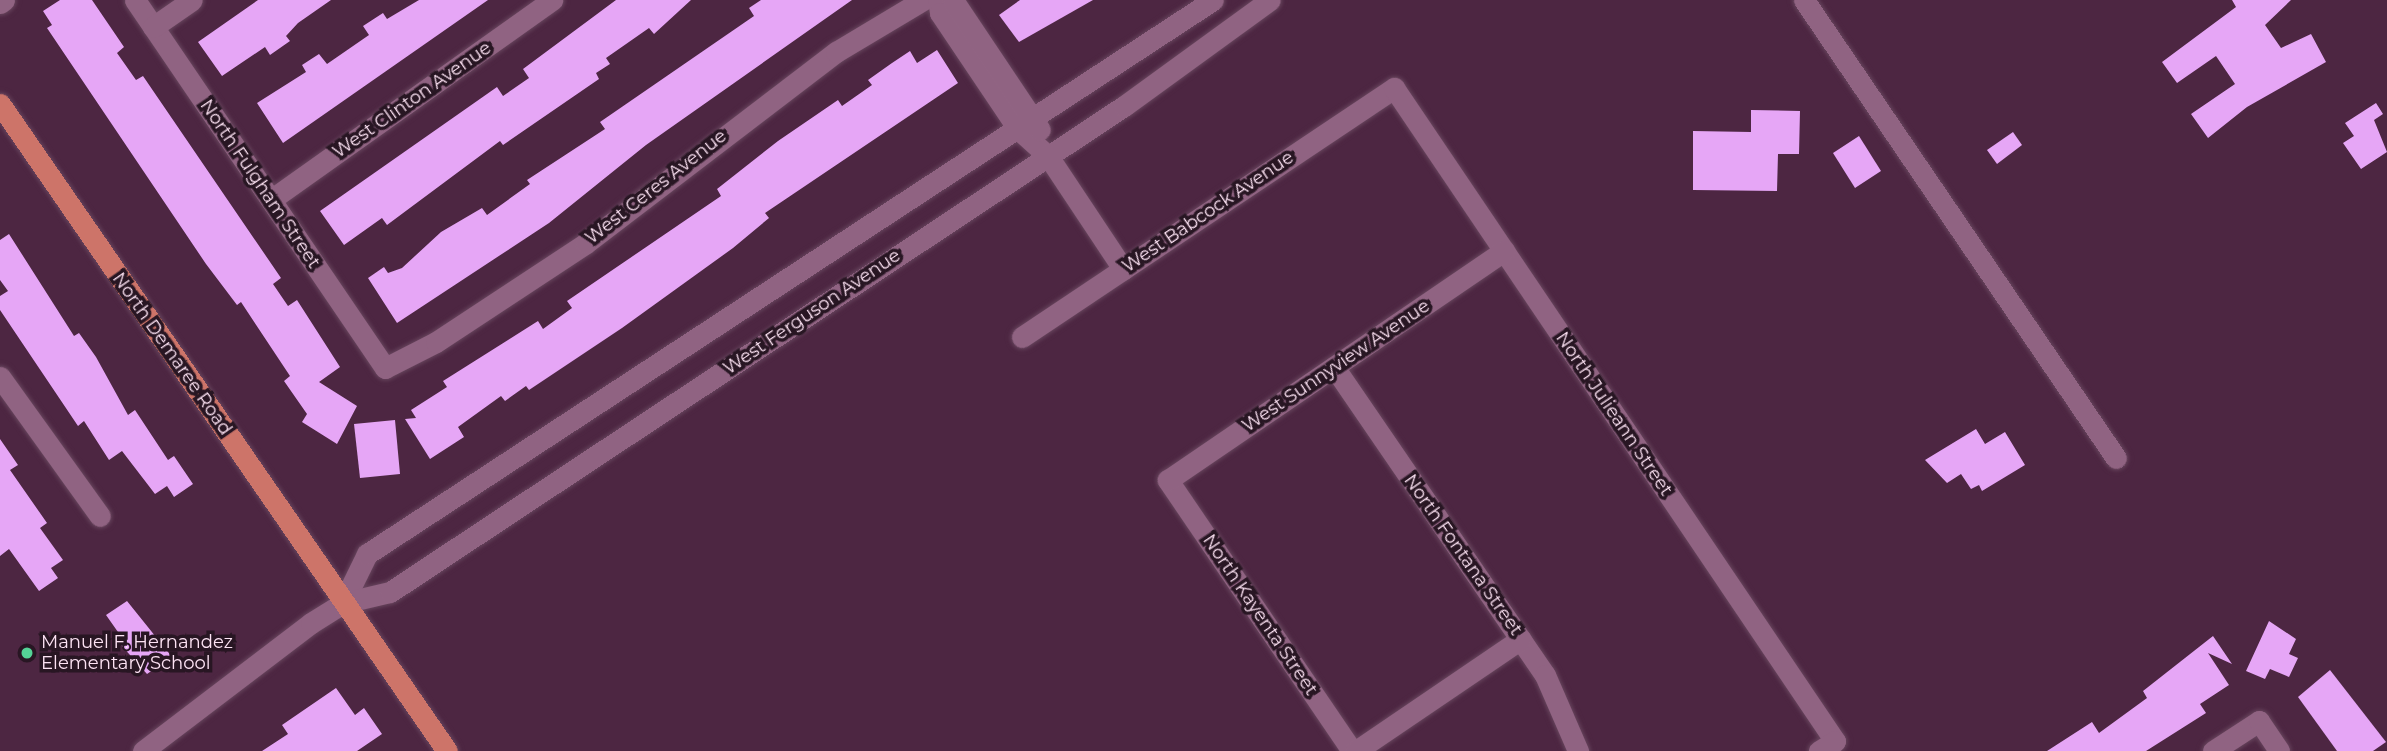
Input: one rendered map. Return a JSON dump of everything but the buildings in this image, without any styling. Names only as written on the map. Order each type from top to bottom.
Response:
[{"type":"main road","name":"North Demaree Road","points":[[0,104],[447,751]]},
{"type":"street","name":"North Fulgham Street","points":[[135,0],[385,368]]},
{"type":"street","points":[[153,27],[192,0]]},
{"type":"street","name":"West Ceres Avenue","points":[[385,368],[436,342],[586,243],[836,52],[923,0]]},
{"type":"street","points":[[938,0],[940,13],[1027,123]]},
{"type":"street","points":[[953,0],[1027,123],[1123,269]]},
{"type":"street","name":"West Ferguson Avenue","points":[[343,603],[367,554],[1213,0]]},
{"type":"street","name":"West Ferguson Avenue","points":[[143,751],[343,603],[390,592],[1048,156],[1270,0]]},
{"type":"street","points":[[1804,0],[2116,458]]},
{"type":"street","name":"West Clinton Avenue","points":[[272,200],[548,1]]},
{"type":"street","name":"North Julieann Street","points":[[1394,88],[1504,251],[1827,746]]},
{"type":"street","name":"West Babcock Avenue","points":[[1022,337],[1394,88]]},
{"type":"street","name":"West Sunnyview Avenue","points":[[1168,480],[1504,251]]},
{"type":"street","name":"North Fontana Street","points":[[1334,367],[1562,703],[1578,751]]},
{"type":"street","points":[[0,377],[100,516]]},
{"type":"street","name":"North Kayenta Street","points":[[1168,480],[1354,751]]},
{"type":"street","points":[[1354,751],[1521,639]]},
{"type":"street","points":[[2213,751],[2259,721],[2279,751]]},
{"type":"place","name":"Manuel F. Hernandez Elementary School","points":[[27,653]]}]
